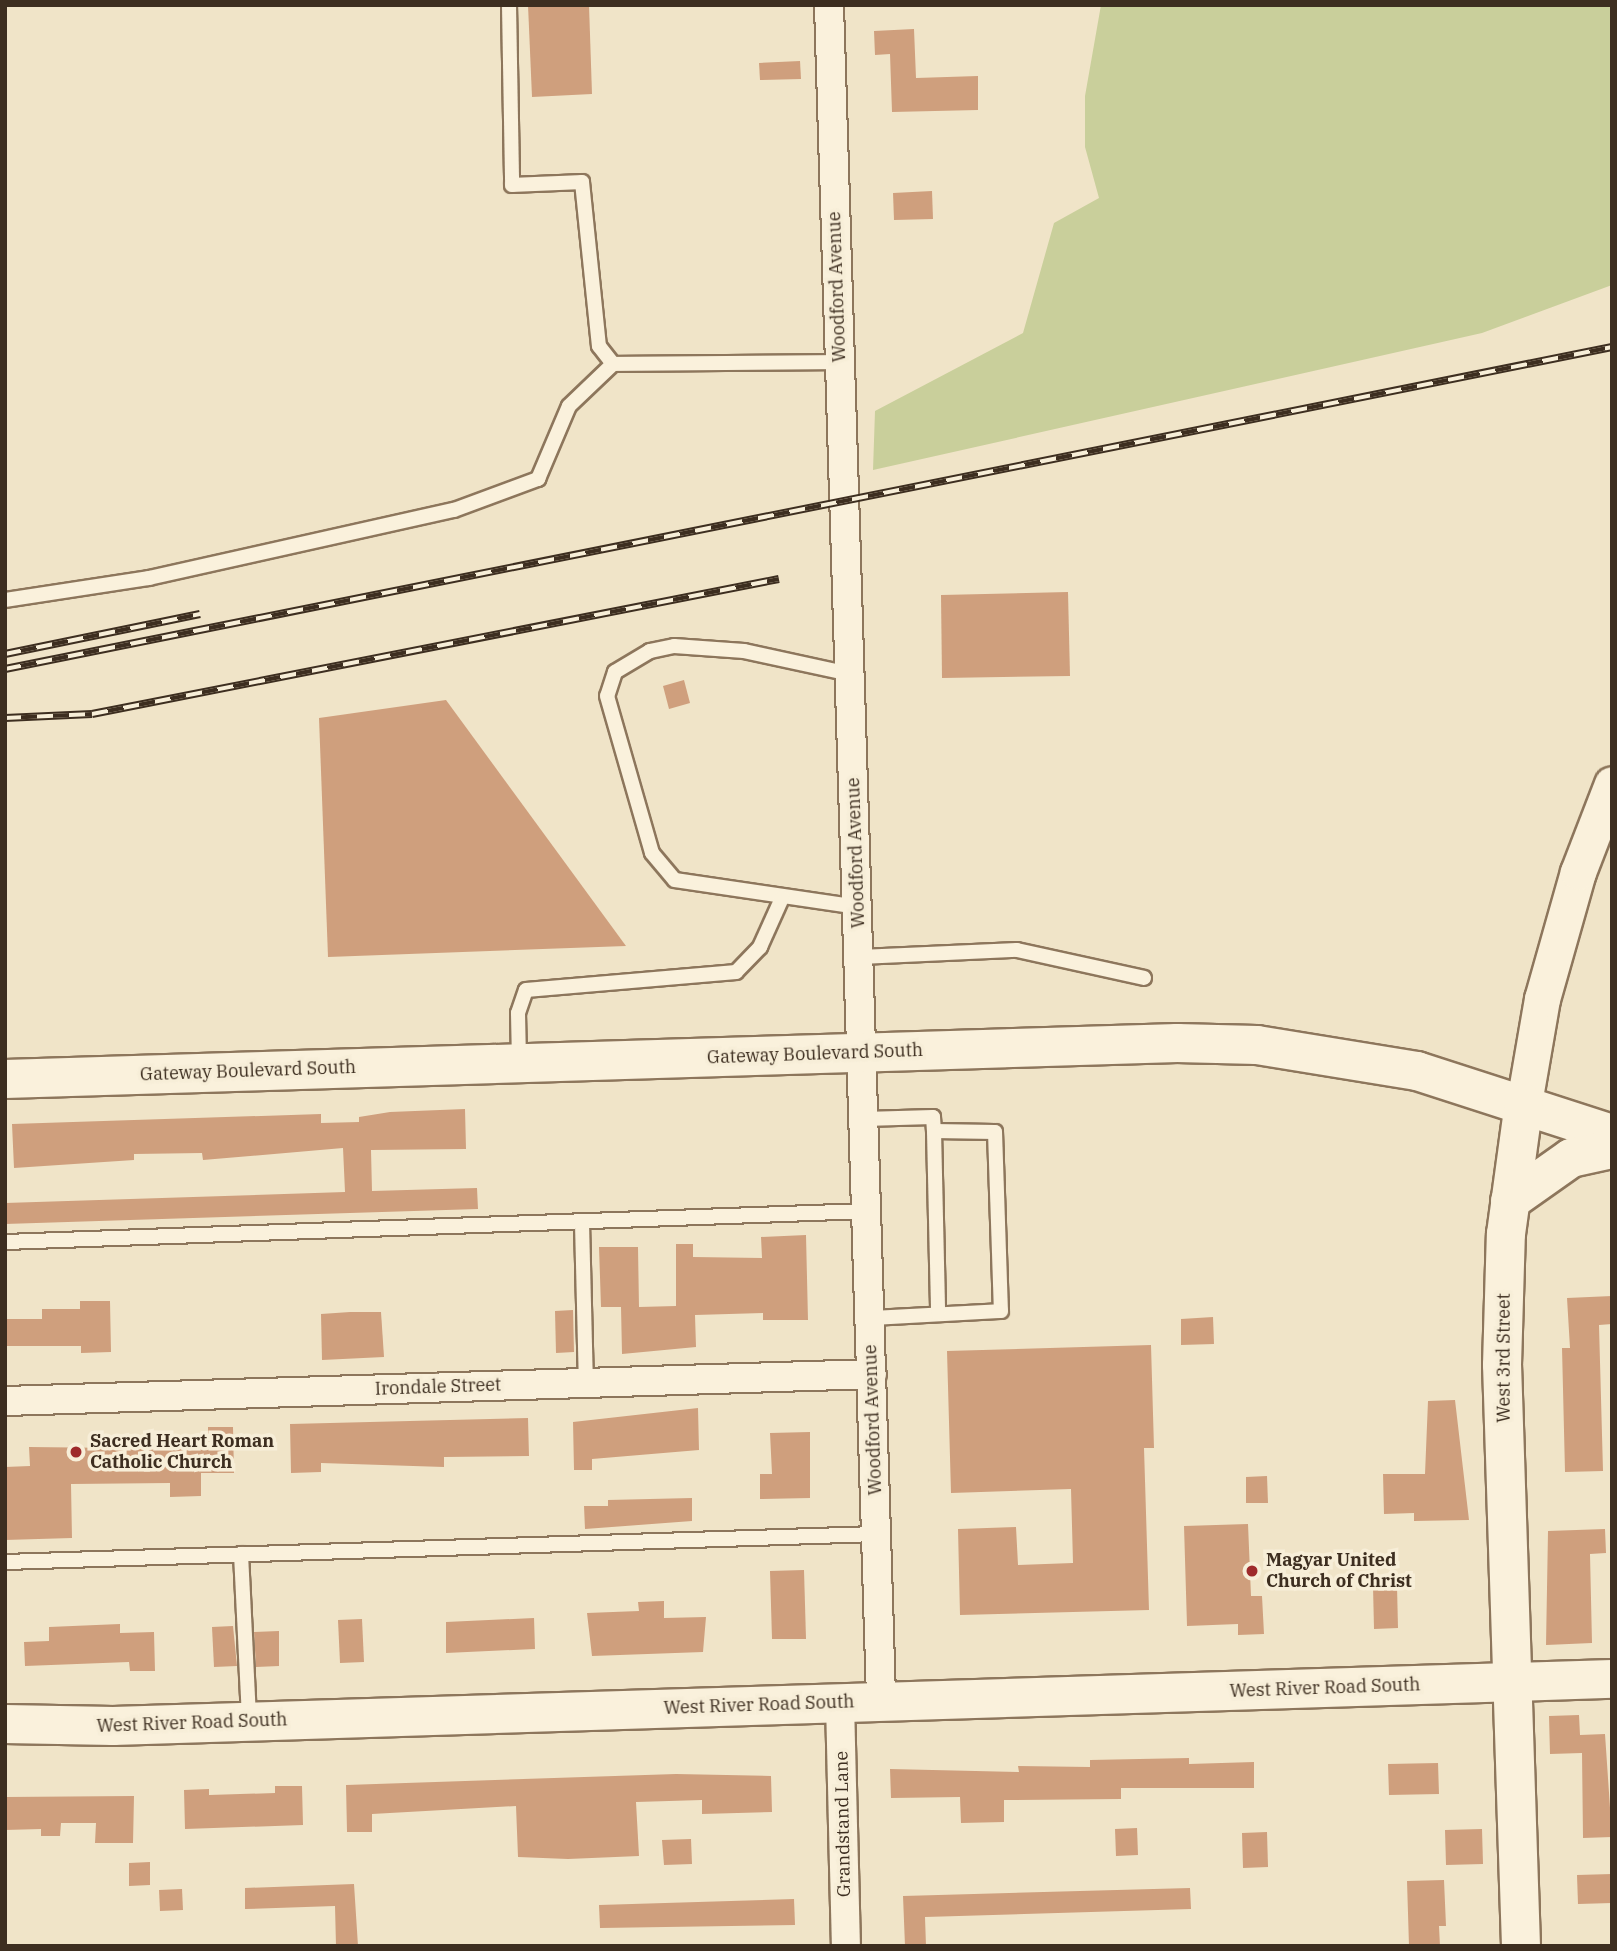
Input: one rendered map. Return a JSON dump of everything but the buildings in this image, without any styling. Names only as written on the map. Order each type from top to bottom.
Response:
[{"type":"main road","name":"Gateway Boulevard South","points":[[5,1079],[862,1052],[1257,1045],[1417,1071],[1524,1103],[1612,1134]]},
{"type":"main road","name":"West 3rd Street","points":[[1521,1946],[1502,1365],[1510,1201],[1524,1103]]},
{"type":"main road","points":[[1510,1201],[1571,1158],[1612,1149]]},
{"type":"main road","name":"West River Road South","points":[[5,1724],[249,1721],[1612,1679]]},
{"type":"street","name":"Woodford Avenue","points":[[830,5],[881,1702]]},
{"type":"street","name":"West 3rd Street","points":[[1524,1103],[1542,999],[1578,872],[1612,784]]},
{"type":"street","name":"Irondale Street","points":[[5,1401],[872,1374]]},
{"type":"street","name":"Grandstand Lane","points":[[840,1703],[846,1946]]},
{"type":"lane","points":[[509,5],[512,185],[582,182],[599,346],[614,364]]},
{"type":"lane","points":[[5,600],[149,579],[454,510],[538,479],[569,406],[614,364],[839,362]]},
{"type":"lane","points":[[850,674],[744,651],[674,646],[650,651],[610,678],[607,696],[652,853],[663,870],[688,885],[858,907]]},
{"type":"lane","points":[[519,1063],[518,1013],[526,990],[736,972],[760,947],[782,898]]},
{"type":"lane","points":[[860,957],[1017,950],[1144,978]]},
{"type":"lane","points":[[864,1119],[933,1117],[939,1314]]},
{"type":"lane","points":[[870,1318],[1001,1311],[995,1132],[934,1131]]},
{"type":"lane","points":[[5,1242],[867,1211]]},
{"type":"lane","points":[[582,1223],[586,1382]]},
{"type":"lane","points":[[5,1562],[876,1534]]},
{"type":"lane","points":[[241,1554],[249,1721]]},
{"type":"green space","points":[[1101,5],[1612,5],[1612,285],[1482,333],[873,470],[875,411],[1023,333],[1054,223],[1099,198],[1085,147],[1085,96]]},
{"type":"railway","points":[[5,669],[1612,347]]},
{"type":"railway","points":[[5,718],[92,714],[779,579]]},
{"type":"railway","points":[[5,654],[200,614]]},
{"type":"place","name":"Sacred Heart Roman Catholic Church","points":[[76,1452]]},
{"type":"place","name":"Magyar United Church of Christ","points":[[1252,1571]]}]
